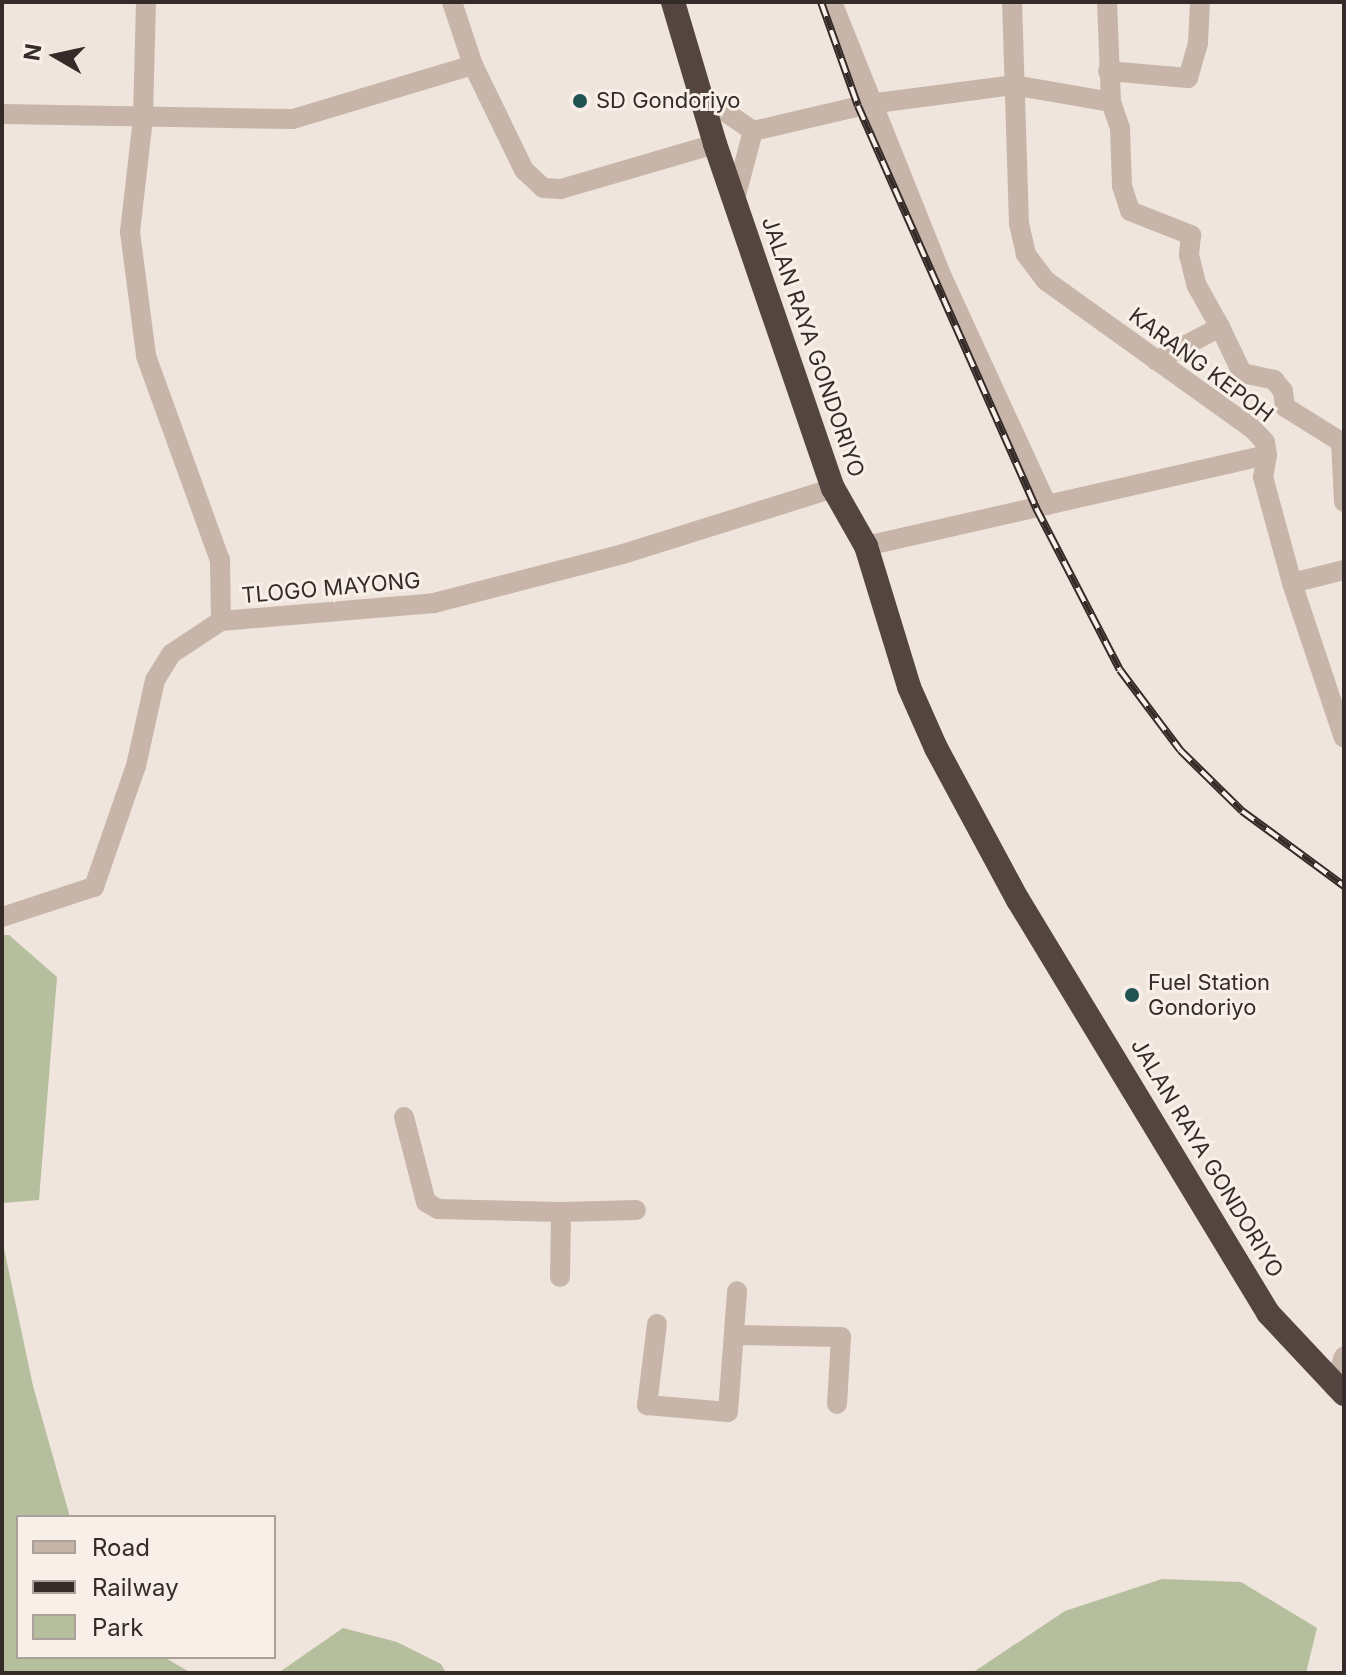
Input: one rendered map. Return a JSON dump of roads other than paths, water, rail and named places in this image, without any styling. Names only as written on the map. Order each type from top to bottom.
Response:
[{"type":"highway","name":"JALAN RAYA GONDORIYO","points":[[673,2],[715,144],[833,488],[866,546],[925,724],[1018,900],[1268,1313],[1339,1390]]},
{"type":"street","points":[[146,2],[143,118],[130,232],[146,356],[220,560],[221,621]]},
{"type":"street","points":[[452,2],[473,65],[524,170],[543,188],[561,189],[715,144]]},
{"type":"street","points":[[832,2],[869,104],[1047,505]]},
{"type":"street","name":"KARANG KEPOH","points":[[866,546],[1267,455],[1265,442],[1253,429],[1046,281],[1026,254],[1019,224],[1012,2]]},
{"type":"street","points":[[1107,2],[1111,102],[1120,128],[1122,186],[1130,211],[1191,235],[1189,255],[1197,286],[1242,373],[1274,380],[1283,391],[1285,407],[1341,442],[1344,502]]},
{"type":"street","points":[[1108,71],[1188,78],[1198,43],[1200,2]]},
{"type":"street","points":[[2,114],[293,119],[473,65]]},
{"type":"street","points":[[701,95],[753,131],[869,104],[1013,85],[1111,102]]},
{"type":"street","points":[[735,199],[753,131]]},
{"type":"street","points":[[1156,361],[1220,327]]},
{"type":"street","points":[[1267,455],[1263,477],[1292,583],[1344,738]]},
{"type":"street","name":"TLOGO MAYONG","points":[[2,917],[94,887],[136,766],[155,680],[171,654],[221,621],[434,603],[623,554],[833,488]]},
{"type":"street","points":[[1292,583],[1344,570]]},
{"type":"street","points":[[404,1117],[426,1202],[438,1209],[636,1210]]},
{"type":"street","points":[[560,1277],[561,1212]]},
{"type":"street","points":[[657,1324],[647,1405],[728,1412],[737,1291]]},
{"type":"street","points":[[734,1335],[841,1337],[837,1404]]},
{"type":"street","points":[[1339,1390],[1344,1357]]},
{"type":"railway","points":[[821,2],[858,106],[1036,508],[1120,670],[1180,750],[1242,811],[1344,886]]},
{"type":"place","name":"SD Gondoriyo","points":[[580,101]]},
{"type":"place","name":"Fuel Station Gondoriyo","points":[[1132,995]]}]
